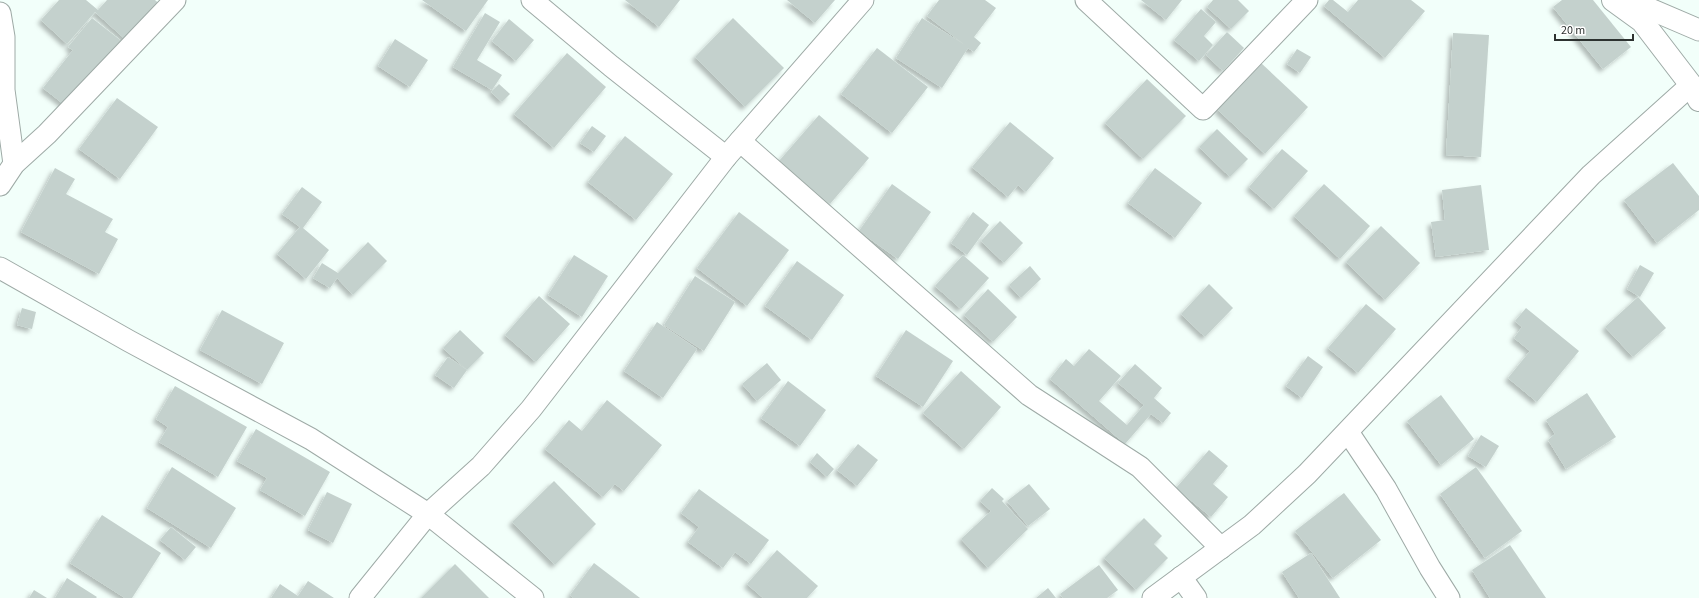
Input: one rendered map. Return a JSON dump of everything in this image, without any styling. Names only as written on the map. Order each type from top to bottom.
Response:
[{"type":"street","points":[[0,184],[14,164],[47,134],[175,0]]},
{"type":"street","points":[[532,0],[611,66],[726,157]]},
{"type":"street","points":[[360,598],[428,514],[481,466],[531,409],[726,157],[863,0]]},
{"type":"street","points":[[1086,0],[1202,109],[1307,0]]},
{"type":"street","points":[[1153,598],[1252,525],[1308,474],[1591,175],[1695,92],[1642,21],[1613,0]]},
{"type":"street","points":[[1629,0],[1699,30]]},
{"type":"street","points":[[0,13],[4,37],[4,90],[14,164]]},
{"type":"street","points":[[740,141],[1029,395],[1140,467],[1221,548]]},
{"type":"street","points":[[0,268],[129,341],[311,439],[428,514],[532,598]]},
{"type":"street","points":[[1348,432],[1386,489],[1430,568],[1449,598]]},
{"type":"street","points":[[1181,577],[1196,598]]},
{"type":"building","points":[[59,0],[86,0],[98,10],[107,0],[155,0],[166,10],[126,40],[95,12],[67,44],[41,20]]},
{"type":"building","points":[[422,0],[488,0],[466,31]]},
{"type":"building","points":[[625,0],[680,0],[659,27]]},
{"type":"building","points":[[787,0],[835,0],[815,23]]},
{"type":"building","points":[[939,0],[985,0],[996,8],[974,37],[981,43],[974,52],[968,48],[942,88],[896,58],[922,18],[965,45],[927,16]]},
{"type":"building","points":[[1141,0],[1182,0],[1166,20]]},
{"type":"building","points":[[1213,0],[1238,0],[1249,11],[1231,29],[1207,7]]},
{"type":"building","points":[[1329,0],[1333,0],[1348,12],[1358,0],[1411,0],[1425,11],[1385,58],[1324,6]]},
{"type":"building","points":[[1562,0],[1593,0],[1631,47],[1603,69],[1553,7]]},
{"type":"building","points":[[1201,9],[1216,22],[1204,36],[1213,45],[1199,61],[1174,40]]},
{"type":"building","points":[[485,13],[500,22],[477,60],[502,75],[492,90],[453,67]]},
{"type":"building","points":[[92,18],[129,47],[76,114],[43,88],[73,50],[68,47]]},
{"type":"building","points":[[733,18],[784,68],[745,107],[695,57]]},
{"type":"building","points":[[509,19],[534,40],[516,61],[492,41]]},
{"type":"building","points":[[1227,32],[1244,48],[1223,71],[1206,55]]},
{"type":"building","points":[[1453,33],[1489,35],[1481,157],[1446,155]]},
{"type":"building","points":[[395,39],[428,60],[410,87],[378,66]]},
{"type":"building","points":[[877,48],[928,87],[892,133],[841,94]]},
{"type":"building","points":[[1297,49],[1311,57],[1300,73],[1287,64]]},
{"type":"building","points":[[567,53],[606,87],[554,148],[514,114]]},
{"type":"building","points":[[1260,62],[1308,107],[1265,154],[1217,109]]},
{"type":"building","points":[[1147,79],[1186,116],[1143,159],[1105,123]]},
{"type":"building","points":[[499,84],[510,94],[502,102],[491,92]]},
{"type":"building","points":[[117,98],[158,127],[120,179],[79,149]]},
{"type":"building","points":[[819,115],[869,158],[830,204],[779,161]]},
{"type":"building","points":[[1010,122],[1054,158],[1026,192],[1018,185],[1008,197],[972,167]]},
{"type":"building","points":[[592,126],[606,136],[594,152],[580,143]]},
{"type":"building","points":[[1217,129],[1248,159],[1230,177],[1199,147]]},
{"type":"building","points":[[625,136],[673,174],[636,220],[588,182]]},
{"type":"building","points":[[1282,149],[1308,171],[1274,209],[1249,187]]},
{"type":"building","points":[[1673,163],[1699,196],[1699,210],[1657,243],[1624,200]]},
{"type":"building","points":[[55,168],[75,179],[66,194],[113,219],[105,232],[118,239],[99,274],[21,232]]},
{"type":"building","points":[[1155,168],[1202,203],[1175,238],[1128,203]]},
{"type":"building","points":[[892,184],[931,212],[898,259],[859,231]]},
{"type":"building","points":[[1324,184],[1370,226],[1340,259],[1294,216]]},
{"type":"building","points":[[1481,185],[1489,250],[1436,257],[1431,222],[1445,220],[1442,190]]},
{"type":"building","points":[[302,187],[322,202],[303,228],[329,250],[306,279],[277,254],[300,227],[282,214]]},
{"type":"building","points":[[739,212],[789,250],[747,306],[697,268]]},
{"type":"building","points":[[973,212],[989,225],[967,255],[951,243]]},
{"type":"building","points":[[1000,221],[1023,243],[1004,263],[981,241]]},
{"type":"building","points":[[1381,226],[1420,263],[1385,300],[1346,262]]},
{"type":"building","points":[[368,242],[387,261],[353,295],[337,278],[330,288],[313,278],[322,263],[338,273]]},
{"type":"building","points":[[574,255],[608,276],[582,317],[548,295]]},
{"type":"building","points":[[963,255],[989,278],[961,309],[935,286]]},
{"type":"building","points":[[797,261],[844,295],[812,340],[765,306]]},
{"type":"building","points":[[1640,265],[1654,273],[1640,297],[1627,289]]},
{"type":"building","points":[[1030,266],[1041,279],[1021,298],[1009,285]]},
{"type":"building","points":[[695,276],[735,302],[704,351],[664,325]]},
{"type":"building","points":[[1209,284],[1233,308],[1205,337],[1181,314]]},
{"type":"building","points":[[988,289],[1017,317],[993,342],[964,315]]},
{"type":"building","points":[[539,296],[570,324],[536,362],[505,335]]},
{"type":"building","points":[[1638,297],[1666,328],[1633,357],[1605,327]]},
{"type":"building","points":[[1366,304],[1396,329],[1358,373],[1328,348]]},
{"type":"building","points":[[22,308],[36,312],[32,329],[17,325]]},
{"type":"building","points":[[1526,308],[1579,351],[1537,402],[1508,378],[1530,351],[1514,338],[1522,327],[1515,321]]},
{"type":"building","points":[[222,310],[284,343],[262,384],[200,350]]},
{"type":"building","points":[[657,322],[697,349],[663,398],[624,371]]},
{"type":"building","points":[[460,330],[484,353],[467,370],[443,348]]},
{"type":"building","points":[[906,330],[953,361],[923,407],[876,376]]},
{"type":"building","points":[[1089,349],[1121,376],[1099,401],[1127,425],[1144,405],[1118,383],[1135,364],[1162,388],[1154,398],[1171,413],[1163,423],[1151,414],[1125,444],[1050,379],[1066,359],[1074,366]]},
{"type":"building","points":[[1308,356],[1323,367],[1302,398],[1286,386]]},
{"type":"building","points":[[448,357],[467,370],[454,388],[435,375]]},
{"type":"building","points":[[767,363],[781,380],[757,401],[742,384]]},
{"type":"building","points":[[961,371],[1001,407],[964,449],[923,413]]},
{"type":"building","points":[[788,381],[826,410],[800,446],[761,418]]},
{"type":"building","points":[[175,386],[247,427],[218,477],[159,442],[168,427],[156,419]]},
{"type":"building","points":[[1587,393],[1616,437],[1566,469],[1548,440],[1555,434],[1546,420]]},
{"type":"building","points":[[1441,395],[1474,439],[1441,465],[1407,421]]},
{"type":"building","points":[[607,400],[662,445],[624,491],[615,484],[603,497],[545,449],[569,420],[582,431]]},
{"type":"building","points":[[256,429],[330,472],[305,516],[260,490],[267,478],[237,461]]},
{"type":"building","points":[[1481,435],[1499,446],[1486,467],[1468,456]]},
{"type":"building","points":[[858,444],[878,460],[857,486],[837,470]]},
{"type":"building","points":[[1209,450],[1228,466],[1213,484],[1228,497],[1211,517],[1176,488]]},
{"type":"building","points":[[817,453],[834,469],[827,477],[810,462]]},
{"type":"building","points":[[172,467],[236,508],[211,548],[147,508]]},
{"type":"building","points":[[1476,467],[1522,531],[1485,558],[1440,494]]},
{"type":"building","points":[[554,481],[596,524],[555,565],[512,522]]},
{"type":"building","points":[[1029,484],[1050,509],[1028,526],[1007,501]]},
{"type":"building","points":[[992,488],[1004,499],[1002,501],[1028,529],[988,568],[961,539],[991,511],[980,501]]},
{"type":"building","points":[[699,489],[769,540],[751,564],[735,552],[723,568],[688,542],[699,527],[681,513]]},
{"type":"building","points":[[327,492],[352,504],[333,543],[308,530]]},
{"type":"building","points":[[1344,493],[1381,540],[1333,578],[1295,531]]},
{"type":"building","points":[[102,515],[161,553],[132,598],[125,598],[70,563]]},
{"type":"building","points":[[1144,518],[1162,536],[1154,544],[1168,558],[1136,590],[1104,558]]},
{"type":"building","points":[[171,527],[196,547],[185,560],[160,540]]},
{"type":"building","points":[[1510,545],[1546,598],[1490,598],[1472,570]]},
{"type":"building","points":[[777,550],[818,586],[807,598],[763,598],[747,584]]},
{"type":"building","points":[[1311,553],[1340,598],[1299,598],[1282,572]]},
{"type":"building","points":[[594,563],[640,598],[573,598],[570,595]]},
{"type":"building","points":[[455,564],[489,598],[421,598]]},
{"type":"building","points":[[1099,565],[1118,590],[1107,598],[1063,598],[1060,594]]},
{"type":"building","points":[[67,578],[97,597],[55,598]]},
{"type":"building","points":[[308,581],[334,598],[271,598],[280,584],[298,596]]},
{"type":"building","points":[[1048,588],[1056,598],[1036,598]]},
{"type":"building","points":[[34,590],[47,598],[29,598]]}]
